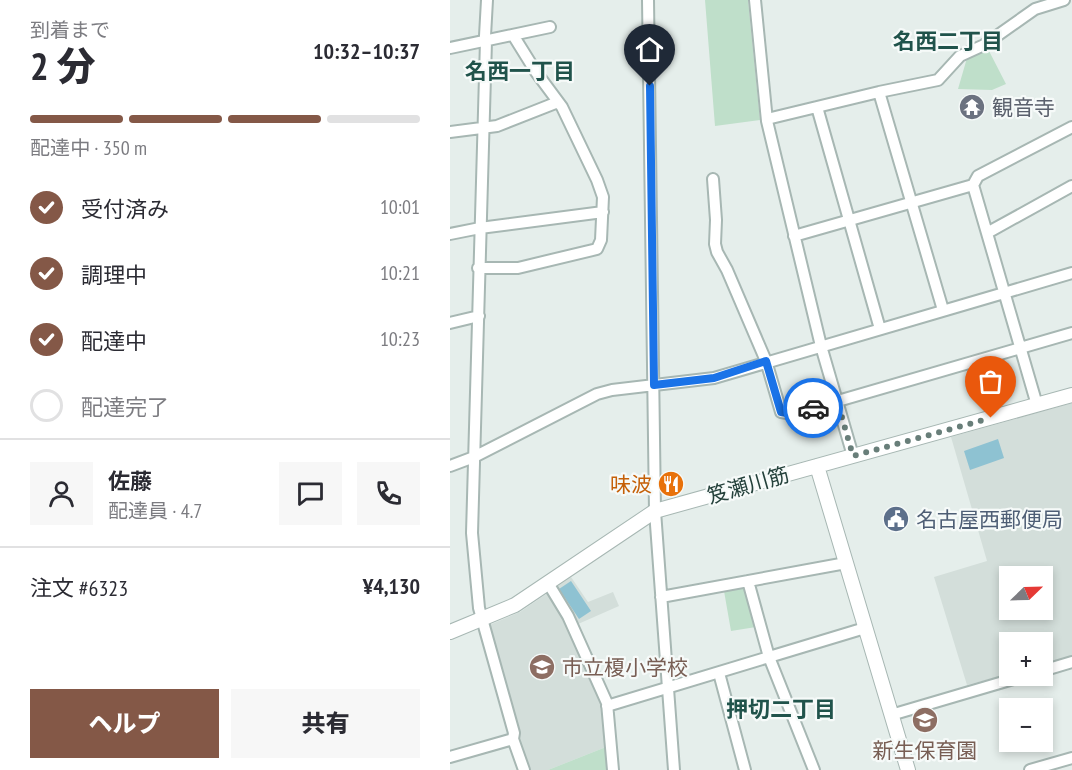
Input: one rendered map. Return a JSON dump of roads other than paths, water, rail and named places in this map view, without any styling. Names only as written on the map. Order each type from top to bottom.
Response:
[{"type":"street","points":[[487,0],[472,533],[481,619],[514,733],[513,739],[524,770]]},
{"type":"street","points":[[648,0],[655,512],[674,770]]},
{"type":"street","points":[[755,0],[767,119],[821,346],[853,456]]},
{"type":"street","points":[[767,119],[938,80],[960,56],[984,45],[1035,9],[1048,2],[1064,0]]},
{"type":"street","points":[[1069,0],[1072,6]]},
{"type":"street","points":[[450,48],[550,27]]},
{"type":"street","points":[[478,268],[518,268],[597,249],[601,240],[603,197],[597,180],[558,102],[513,34]]},
{"type":"street","points":[[879,92],[944,310]]},
{"type":"street","points":[[450,132],[483,129],[507,123],[558,102]]},
{"type":"street","points":[[817,107],[880,329]]},
{"type":"street","points":[[794,236],[973,185],[978,177],[1072,128]]},
{"type":"street","points":[[713,179],[717,252],[766,361],[781,412],[793,414],[1072,333]]},
{"type":"street","points":[[973,185],[1037,405]]},
{"type":"street","points":[[987,233],[1072,186]]},
{"type":"street","points":[[450,234],[603,212]]},
{"type":"street","points":[[450,466],[474,457],[597,394],[612,390],[714,378],[1072,273]]},
{"type":"street","points":[[450,322],[479,316]]},
{"type":"street","name":"笈瀬川筋","points":[[450,632],[515,605],[655,512],[1072,395]]},
{"type":"street","points":[[817,466],[908,770]]},
{"type":"street","points":[[661,597],[846,563]]},
{"type":"street","points":[[748,581],[769,657],[814,770]]},
{"type":"street","points":[[548,583],[568,616],[608,706],[613,770]]},
{"type":"street","points":[[608,706],[865,628]]},
{"type":"street","points":[[1053,667],[1072,662]]},
{"type":"street","points":[[719,673],[745,770]]},
{"type":"street","points":[[891,715],[999,683]]},
{"type":"street","points":[[450,757],[513,739]]},
{"type":"street","points":[[1030,770],[1072,758]]},
{"type":"water","points":[[998,439],[1004,458],[970,470],[964,451]]},
{"type":"water","points":[[571,581],[591,611],[579,619],[559,589]]},
{"type":"place","name":"観音寺","points":[[972,107]]},
{"type":"place","name":"味波","points":[[671,484]]},
{"type":"place","name":"名古屋西郵便局","points":[[896,519]]},
{"type":"place","name":"市立榎小学校","points":[[542,667]]},
{"type":"place","name":"新生保育園","points":[[925,720]]},
{"type":"district","name":"名西二丁目","points":[[948,41]]},
{"type":"district","name":"名西一丁目","points":[[520,71]]},
{"type":"district","name":"押切二丁目","points":[[781,709]]}]
